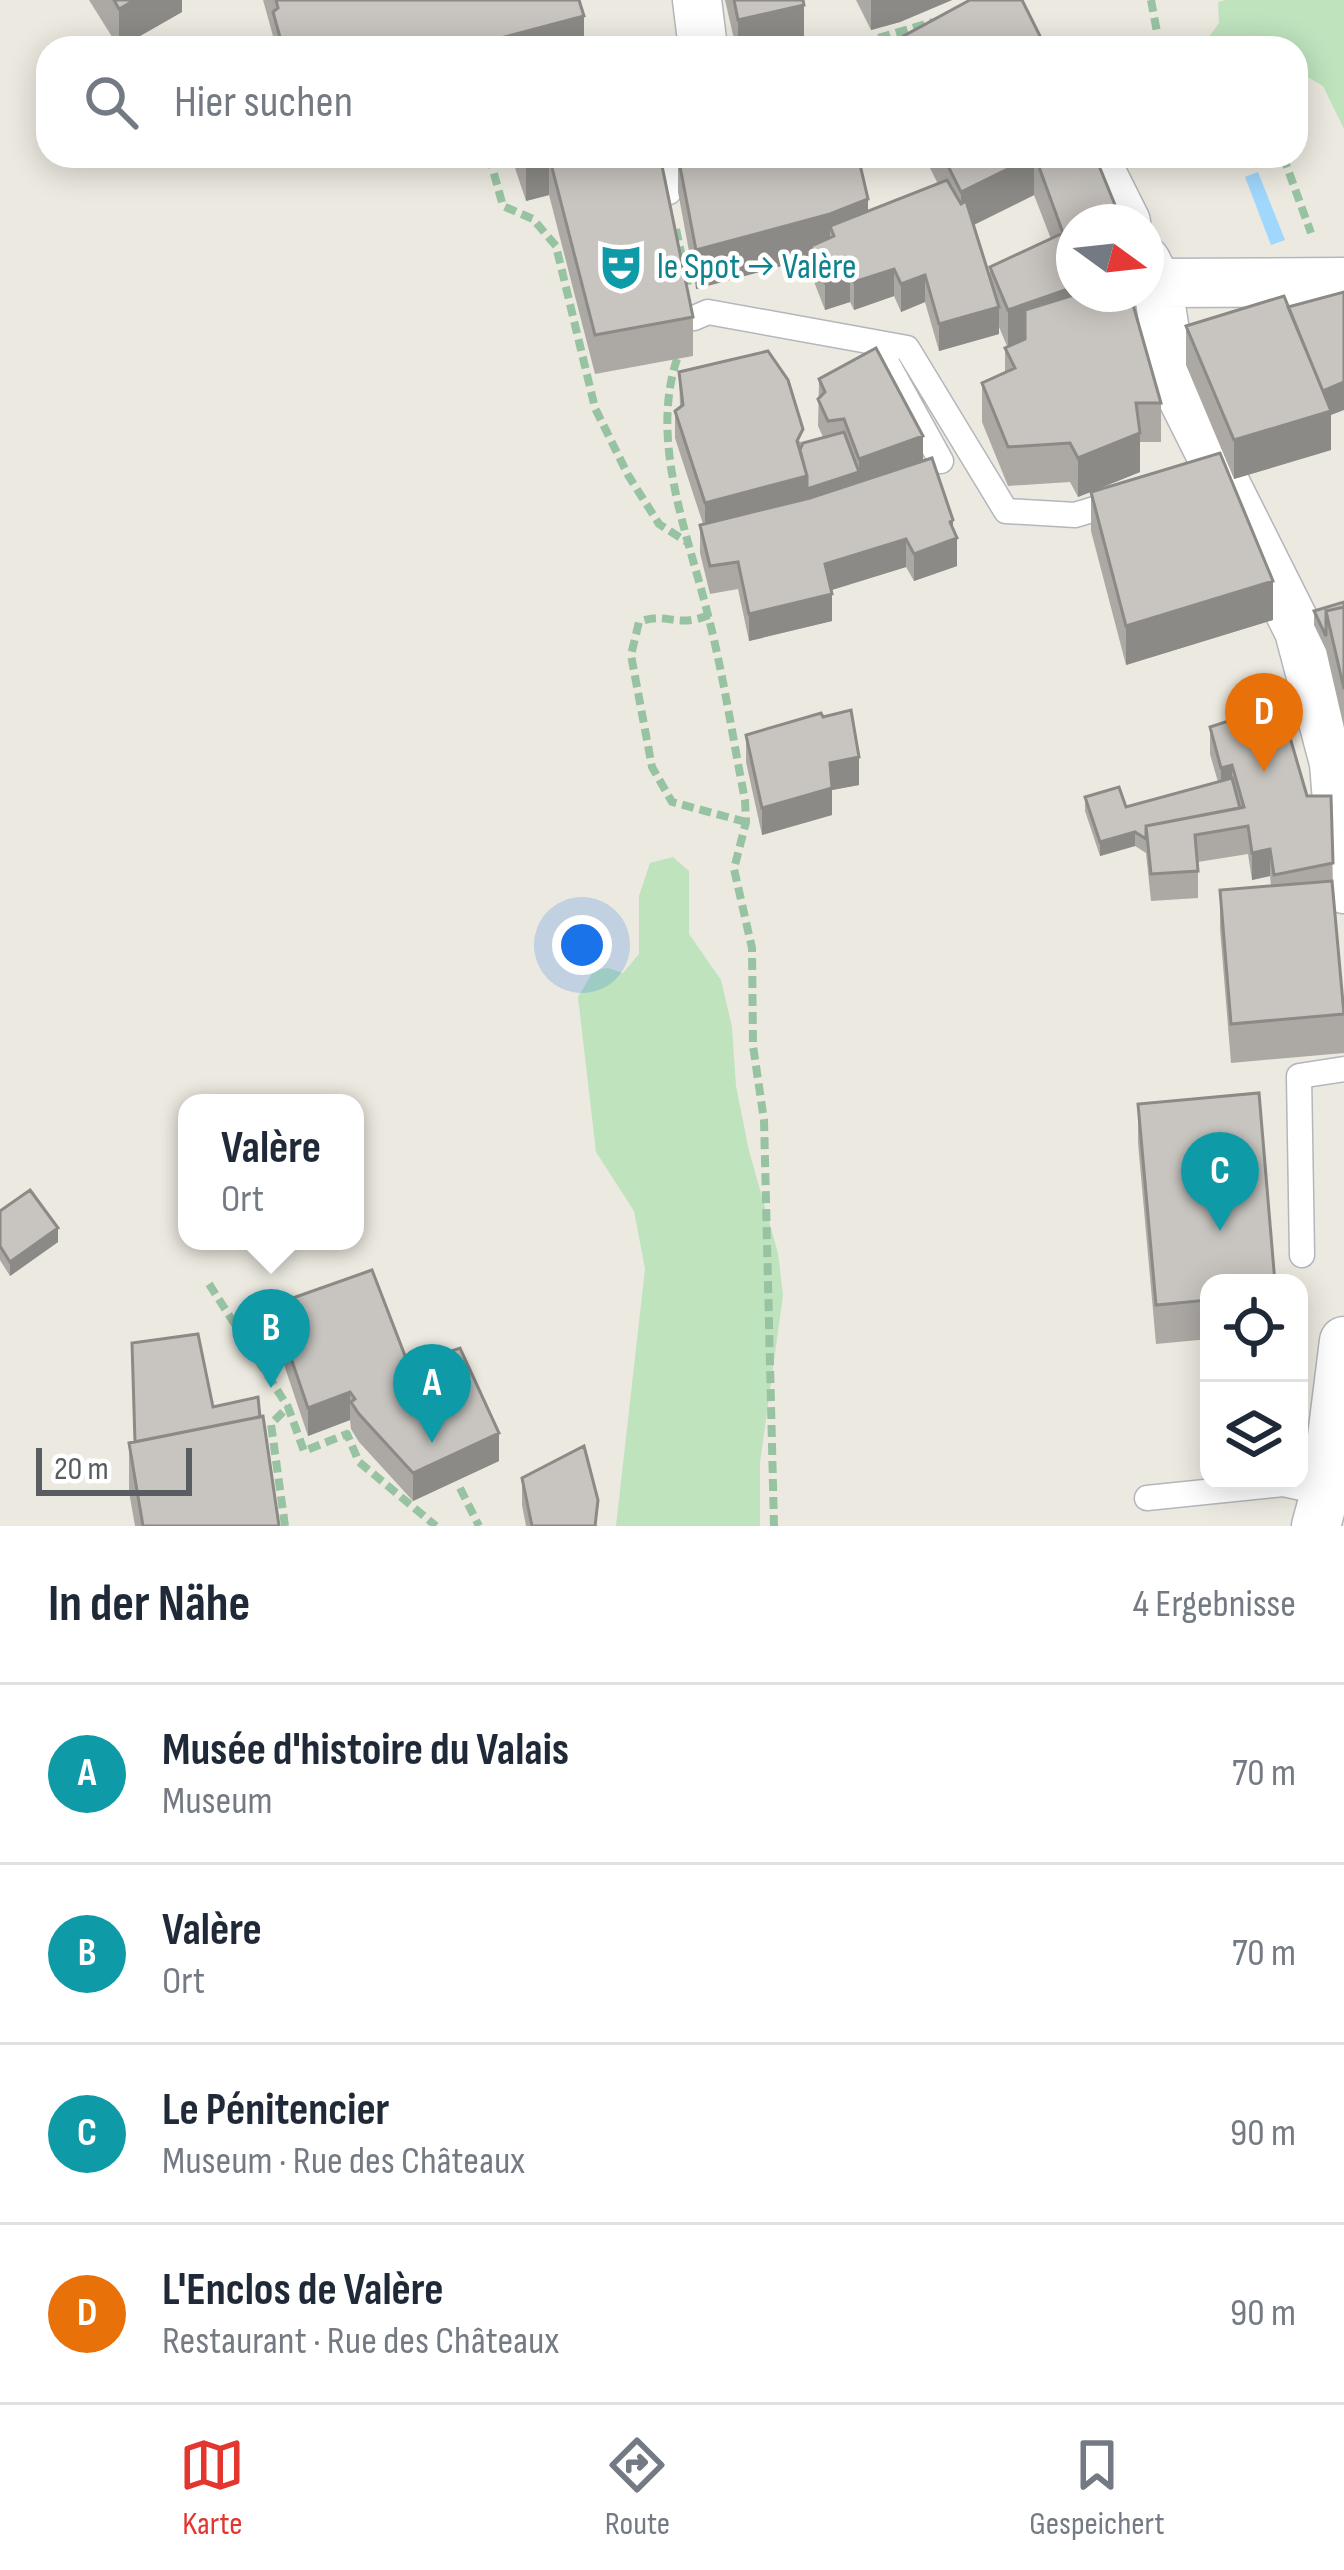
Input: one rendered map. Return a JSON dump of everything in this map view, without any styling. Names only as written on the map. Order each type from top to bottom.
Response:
[{"type":"street","points":[[697,0],[702,36]]},
{"type":"street","points":[[1100,168],[1117,204]]},
{"type":"street","points":[[1164,273],[1344,282]]},
{"type":"street","points":[[1160,312],[1173,380],[1210,474],[1299,631],[1334,763],[1344,889]]},
{"type":"street","points":[[1320,1510],[1344,1342]]},
{"type":"lane","points":[[669,192],[674,168]]},
{"type":"lane","points":[[694,318],[708,312],[907,348],[1006,512],[1075,515],[1137,496]]},
{"type":"lane","points":[[876,343],[941,461]]},
{"type":"lane","points":[[1302,1256],[1299,1076],[1344,1069]]},
{"type":"lane","points":[[1147,1498],[1283,1484],[1320,1510]]},
{"type":"path","points":[[1150,0],[1157,32]]},
{"type":"path","points":[[885,36],[933,22]]},
{"type":"path","points":[[492,168],[503,206],[533,219],[556,246],[595,408],[628,475],[659,524],[688,543]]},
{"type":"path","points":[[1288,168],[1313,245]]},
{"type":"path","points":[[669,192],[689,290]]},
{"type":"path","points":[[677,359],[668,386],[669,453],[709,615],[746,822],[734,869],[752,948],[753,1046],[764,1120],[774,1526]]},
{"type":"path","points":[[709,615],[685,625],[656,616],[640,622],[631,655],[652,767],[672,802],[746,822]]},
{"type":"path","points":[[209,1284],[288,1408],[304,1451],[347,1434],[359,1462],[436,1526]]},
{"type":"path","points":[[285,1526],[271,1424],[288,1408]]},
{"type":"path","points":[[460,1488],[479,1526]]},
{"type":"green space","points":[[1344,0],[1344,129],[1323,86],[1308,77],[1308,36],[1209,36],[1219,23],[1218,2]]},
{"type":"green space","points":[[673,857],[689,871],[689,934],[721,980],[749,1151],[778,1253],[783,1295],[760,1463],[760,1526],[616,1526],[645,1269],[634,1211],[596,1152],[578,997],[594,970],[623,973],[639,954],[639,896],[650,863]]},
{"type":"water","points":[[1258,172],[1285,240],[1271,245],[1245,177]]},
{"type":"building","points":[[114,0],[135,0],[119,9]]},
{"type":"building","points":[[276,0],[579,0],[584,16],[508,36],[280,36],[273,12],[278,8]]},
{"type":"building","points":[[734,0],[803,0],[804,5],[738,20]]},
{"type":"building","points":[[970,0],[1022,0],[1040,36],[904,36]]},
{"type":"building","name":"le Spot → Valère","points":[[552,168],[662,168],[693,317],[595,335]]},
{"type":"building","points":[[680,168],[861,168],[868,199],[696,250]]},
{"type":"building","points":[[949,168],[1010,168],[961,192]]},
{"type":"building","points":[[1039,168],[1100,168],[1115,204],[1056,204],[1056,214]]},
{"type":"building","points":[[947,180],[961,204],[966,201],[999,307],[939,324],[925,275],[901,284],[894,269],[854,282],[850,275],[825,283],[811,246],[834,236],[830,226]]},
{"type":"building","points":[[1056,236],[1056,293],[1008,310],[990,267]]},
{"type":"building","points":[[1344,292],[1344,382],[1323,391],[1288,307]]},
{"type":"building","points":[[1284,296],[1331,411],[1234,440],[1186,326]]},
{"type":"building","points":[[1056,300],[1056,312],[1135,312],[1161,403],[1136,403],[1140,433],[1078,458],[1070,443],[1008,447],[982,383],[1015,368],[1005,348],[1025,339],[1025,310]]},
{"type":"building","points":[[876,348],[923,436],[859,459],[844,419],[828,421],[818,399],[825,392],[819,379]]},
{"type":"building","points":[[768,351],[788,380],[803,429],[797,441],[807,476],[705,503],[675,411],[683,405],[679,372]]},
{"type":"building","points":[[844,432],[859,472],[807,489],[803,443]]},
{"type":"building","points":[[1220,453],[1273,581],[1126,626],[1091,492]]},
{"type":"building","points":[[932,458],[957,538],[914,554],[906,539],[825,564],[832,594],[749,614],[738,562],[710,566],[700,525],[810,498]]},
{"type":"building","points":[[1344,602],[1344,607],[1326,611],[1326,636],[1314,611]]},
{"type":"building","points":[[1344,607],[1344,689],[1326,611]]},
{"type":"building","points":[[1278,696],[1307,796],[1331,796],[1333,863],[1274,875],[1270,849],[1252,853],[1248,826],[1195,835],[1198,871],[1151,874],[1146,826],[1244,807],[1232,765],[1221,768],[1210,727],[1265,709],[1263,700]]},
{"type":"building","points":[[851,710],[859,757],[830,763],[832,788],[762,808],[746,735],[821,713],[823,717]]},
{"type":"building","points":[[1232,778],[1240,808],[1146,826],[1146,839],[1135,832],[1100,842],[1085,797],[1119,787],[1126,807]]},
{"type":"building","points":[[1332,881],[1344,1014],[1231,1024],[1220,890]]},
{"type":"building","points":[[1259,1093],[1274,1274],[1200,1274],[1200,1301],[1156,1305],[1138,1104]]},
{"type":"building","points":[[30,1190],[58,1228],[10,1262],[0,1246],[0,1211]]},
{"type":"building","points":[[372,1270],[409,1366],[460,1348],[499,1433],[413,1473],[359,1414],[350,1392],[308,1408],[273,1305]]},
{"type":"building","points":[[198,1334],[213,1407],[258,1397],[260,1417],[135,1442],[132,1343]]},
{"type":"building","points":[[263,1416],[279,1526],[143,1526],[129,1443]]},
{"type":"building","points":[[584,1446],[598,1500],[595,1526],[532,1526],[522,1478]]},
{"type":"place","name":"le Spot → Valère","points":[[621,267]]},
{"type":"place","name":"L'Enclos de Valère","points":[[1264,772]]},
{"type":"place","name":"Le Pénitencier","points":[[1220,1231]]},
{"type":"place","name":"Valère","points":[[271,1388]]},
{"type":"place","name":"Musée d'histoire du Valais","points":[[432,1443]]}]
